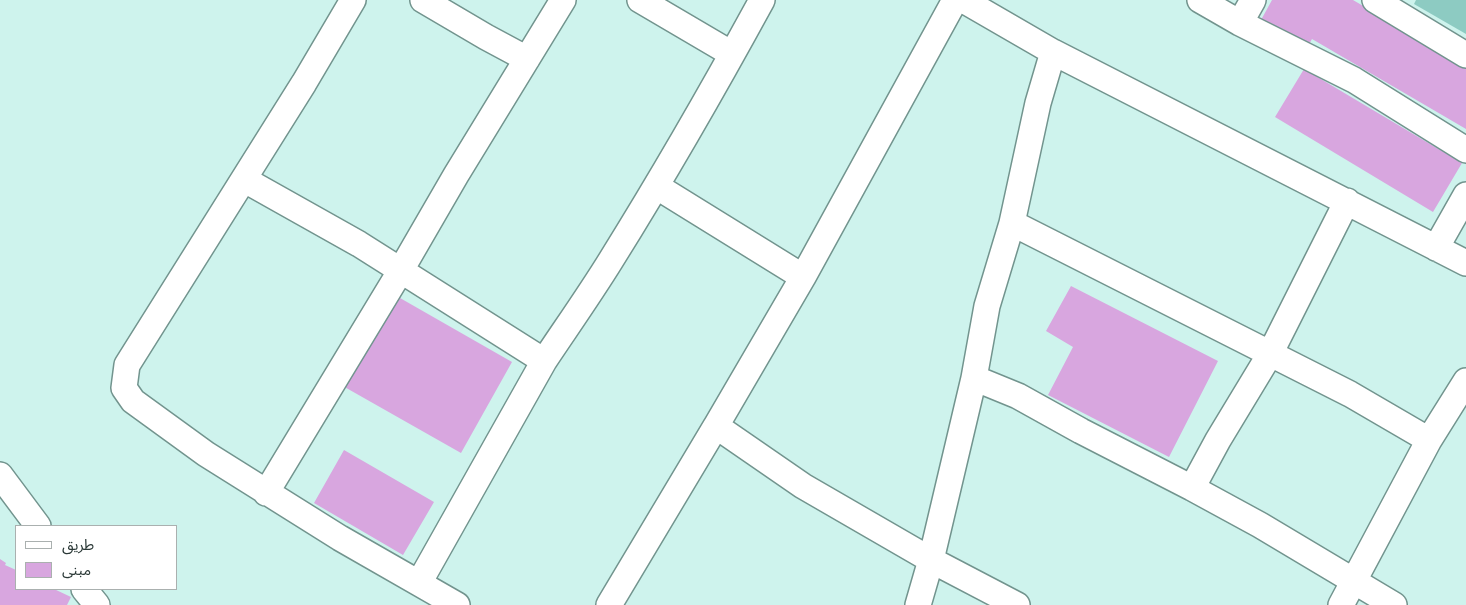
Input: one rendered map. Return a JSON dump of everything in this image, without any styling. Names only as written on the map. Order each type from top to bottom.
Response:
[{"type":"street","points":[[353,0],[244,180],[127,365],[124,388],[133,401],[206,454],[266,493],[457,605]]},
{"type":"street","points":[[424,0],[527,59]]},
{"type":"street","points":[[266,493],[563,0]]},
{"type":"street","points":[[640,0],[732,54]]},
{"type":"street","points":[[419,583],[544,362],[656,186],[762,0]]},
{"type":"street","points":[[610,605],[804,278],[955,0]]},
{"type":"street","points":[[963,0],[1052,52],[1466,263]]},
{"type":"street","points":[[1200,0],[1240,24],[1354,80],[1466,150]]},
{"type":"street","points":[[1240,24],[1253,0]]},
{"type":"street","points":[[1374,0],[1466,55]]},
{"type":"street","points":[[918,605],[931,560],[974,378],[987,306],[1012,223],[1038,103],[1052,52]]},
{"type":"street","points":[[244,180],[360,244],[544,362]]},
{"type":"street","points":[[656,186],[804,278]]},
{"type":"street","points":[[1436,248],[1466,195]]},
{"type":"street","points":[[1192,488],[1218,440],[1270,354],[1347,201]]},
{"type":"street","points":[[1012,223],[1350,394],[1429,440]]},
{"type":"street","points":[[974,378],[1018,396],[1192,488],[1260,525],[1394,605]]},
{"type":"street","points":[[1341,605],[1429,440],[1466,381]]},
{"type":"street","points":[[716,426],[803,486],[931,560],[1017,605]]},
{"type":"street","points":[[0,476],[37,525]]},
{"type":"street","points":[[85,590],[97,605]]},
{"type":"green space","points":[[1416,0],[1466,0],[1466,34],[1414,4]]},
{"type":"building","points":[[1272,0],[1353,0],[1466,66],[1466,129],[1312,39],[1308,46],[1261,20]]},
{"type":"building","points":[[1304,69],[1462,163],[1433,212],[1275,117]]},
{"type":"building","points":[[1071,286],[1218,361],[1169,457],[1048,395],[1073,347],[1046,331]]},
{"type":"building","points":[[393,294],[512,362],[461,453],[341,385]]},
{"type":"building","points":[[344,450],[434,502],[403,555],[314,503]]},
{"type":"building","points":[[0,559],[6,563],[5,565],[15,570],[15,590],[56,590],[71,597],[67,605],[0,605]]}]
